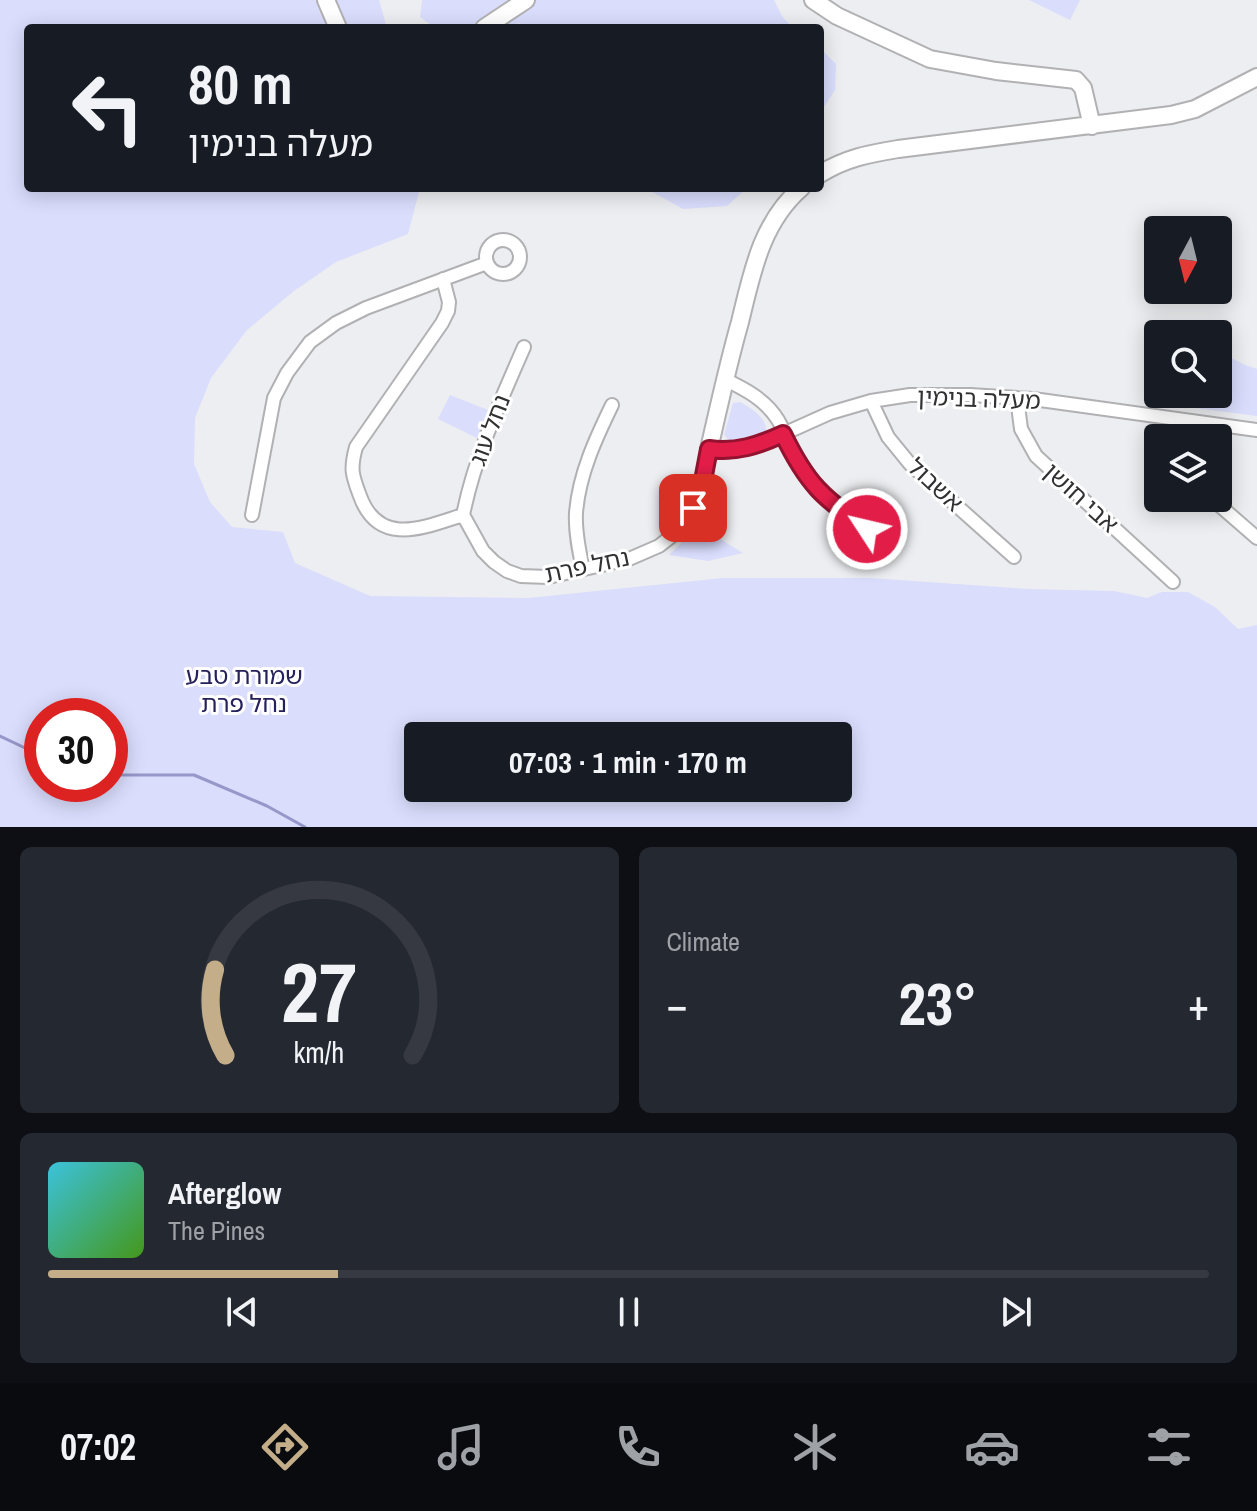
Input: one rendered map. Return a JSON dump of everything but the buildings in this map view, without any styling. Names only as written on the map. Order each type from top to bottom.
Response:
[{"type":"street","points":[[326,0],[336,24]]},
{"type":"street","points":[[490,24],[526,0]]},
{"type":"street","points":[[813,0],[837,16],[930,59],[996,71],[1076,80],[1083,88],[1092,126]]},
{"type":"street","points":[[824,172],[856,156],[887,150],[1092,126],[1195,109],[1257,77]]},
{"type":"street","points":[[709,449],[758,250],[771,225],[797,192]]},
{"type":"street","points":[[252,515],[274,398],[287,373],[310,342],[336,323],[366,308],[487,263]]},
{"type":"street","points":[[443,279],[448,311],[356,447],[351,465],[365,510],[374,520],[387,527],[415,530],[463,515]]},
{"type":"street","name":"נחל עוג","points":[[463,515],[478,455],[524,347]]},
{"type":"street","points":[[724,379],[749,391],[766,405],[778,420],[797,463],[817,490],[831,504],[867,529]]},
{"type":"street","name":"מעלה בנימין","points":[[709,449],[727,452],[761,444],[830,413],[871,401],[936,394],[1017,398],[1257,430]]},
{"type":"street","name":"אבי חושן","points":[[1017,398],[1021,429],[1036,456],[1173,582]]},
{"type":"street","name":"אשבול","points":[[871,401],[888,437],[910,464],[1014,557]]},
{"type":"street","points":[[583,569],[577,530],[578,496],[588,458],[612,405]]},
{"type":"street","name":"נחל פרת","points":[[463,515],[483,551],[507,571],[521,576],[548,577],[629,559],[659,546],[686,521],[701,491],[709,449]]},
{"type":"street","points":[[1227,512],[1257,538]]},
{"type":"green space","name":"שמורת טבע נחל פרת","points":[[0,0],[379,0],[386,24],[24,24],[24,192],[419,192],[408,234],[336,262],[294,291],[247,330],[211,378],[195,418],[194,464],[210,502],[232,527],[283,532],[295,563],[370,596],[528,598],[723,578],[870,578],[1028,589],[1114,591],[1147,598],[1162,592],[1188,592],[1215,607],[1238,629],[1257,625],[1257,827],[0,827]]},
{"type":"green space","points":[[422,0],[774,0],[789,24],[430,24],[420,17]]},
{"type":"green space","points":[[1029,0],[1080,0],[1070,20]]},
{"type":"green space","points":[[824,52],[836,64],[835,90],[824,107]]},
{"type":"green space","points":[[652,192],[743,192],[727,206],[683,209]]},
{"type":"green space","points":[[1232,358],[1257,369],[1257,416],[1195,408],[1232,408]]},
{"type":"green space","points":[[450,395],[488,410],[477,438],[438,419]]},
{"type":"green space","points":[[740,402],[761,418],[766,431],[731,442],[724,435],[733,403]]},
{"type":"green space","points":[[699,526],[743,553],[708,561],[669,555]]},
{"type":"waterway","name":"נחל פרת","points":[[0,736],[24,747]]},
{"type":"waterway","name":"נחל פרת","points":[[128,775],[194,775],[267,806],[305,827]]},
{"type":"route","points":[[693,508],[701,491],[709,449],[727,452],[743,449],[783,434],[797,463],[817,490],[831,504],[867,529]]}]
